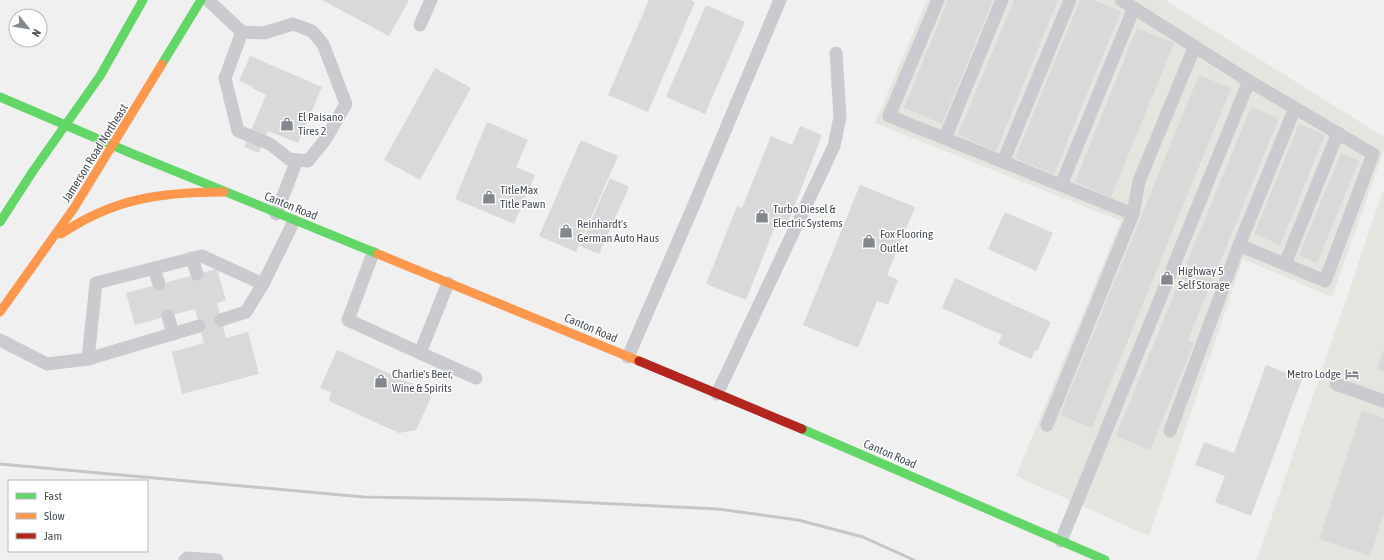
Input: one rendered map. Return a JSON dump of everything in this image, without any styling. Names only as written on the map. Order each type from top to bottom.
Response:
[{"type":"main road","points":[[0,222],[33,171],[100,76],[143,0]]},
{"type":"main road","name":"Jamerson Road Northeast","points":[[0,312],[52,240],[114,146],[201,0]]},
{"type":"main road","name":"Canton Road","points":[[0,97],[65,126],[276,214],[717,394],[1061,540],[1098,558]]},
{"type":"main road","points":[[52,240],[72,225],[99,212],[132,200],[169,195],[224,192]]},
{"type":"main road","points":[[0,208],[0,213]]},
{"type":"lane","points":[[208,0],[242,32],[264,33],[293,24],[312,31],[323,44],[346,104],[325,140],[308,162],[289,159],[270,144],[238,131],[225,78],[242,32]]},
{"type":"lane","points":[[420,25],[431,0]]},
{"type":"lane","points":[[628,357],[780,0]]},
{"type":"lane","points":[[938,0],[889,116],[1133,214]]},
{"type":"lane","points":[[945,138],[1002,0]]},
{"type":"lane","points":[[1003,162],[1070,0]]},
{"type":"lane","points":[[1121,0],[1249,80],[1373,154],[1325,281],[1239,245]]},
{"type":"lane","points":[[1061,185],[1134,8]]},
{"type":"lane","points":[[1047,425],[1133,214],[1139,181],[1194,46]]},
{"type":"lane","points":[[717,394],[834,146],[840,118],[836,53]]},
{"type":"lane","points":[[1061,540],[1249,80]]},
{"type":"lane","points":[[1170,430],[1239,245],[1295,108]]},
{"type":"lane","points":[[1285,264],[1338,133]]},
{"type":"lane","points":[[276,214],[297,160]]},
{"type":"lane","points":[[221,320],[246,312],[263,284],[294,221]]},
{"type":"lane","points":[[373,253],[348,320],[476,378]]},
{"type":"lane","points":[[88,359],[96,283],[202,256],[263,284]]},
{"type":"lane","points":[[192,258],[197,274]]},
{"type":"lane","points":[[154,268],[159,284]]},
{"type":"lane","points":[[420,353],[448,283]]},
{"type":"lane","points":[[168,316],[173,334]]},
{"type":"lane","points":[[0,340],[47,364],[88,359],[199,326]]},
{"type":"lane","points":[[1336,384],[1384,401]]},
{"type":"lane","points":[[185,560],[187,558],[217,560]]},
{"type":"shaded area","name":"Highway 5 Self Storage","points":[[927,0],[1165,0],[1384,137],[1384,150],[1332,297],[1243,259],[1149,536],[1016,476],[1121,221],[875,123]]},
{"type":"shaded area","name":"Metro Lodge","points":[[1384,188],[1384,560],[1257,560]]},
{"type":"building","points":[[322,0],[409,0],[389,36]]},
{"type":"building","points":[[649,0],[691,0],[695,2],[648,112],[608,95]]},
{"type":"building","points":[[948,0],[993,0],[942,124],[904,108]]},
{"type":"building","points":[[1014,0],[1058,0],[996,151],[958,135]]},
{"type":"building","points":[[1080,0],[1093,0],[1121,11],[1054,174],[1015,158]]},
{"type":"building","points":[[706,5],[745,22],[705,114],[666,97]]},
{"type":"building","points":[[1137,28],[1174,43],[1111,197],[1075,182]]},
{"type":"building","points":[[250,56],[322,87],[298,143],[268,131],[259,153],[244,147],[266,95],[239,81]]},
{"type":"building","points":[[435,68],[471,88],[420,180],[384,160]]},
{"type":"building","points":[[1199,75],[1231,88],[1092,428],[1060,415]]},
{"type":"building","points":[[1251,107],[1279,118],[1188,340],[1194,343],[1150,450],[1116,436]]},
{"type":"building","points":[[487,122],[528,140],[516,167],[535,175],[514,224],[455,199]]},
{"type":"building","points":[[1299,124],[1325,135],[1280,245],[1254,234]]},
{"type":"building","name":"Turbo Diesel & Electric Systems","points":[[800,126],[822,135],[786,228],[776,224],[746,300],[706,284],[737,206],[742,208],[771,136],[792,145]]},
{"type":"building","points":[[581,140],[618,156],[576,252],[539,236]]},
{"type":"building","points":[[1341,153],[1359,160],[1317,263],[1299,255]]},
{"type":"building","points":[[610,178],[629,187],[599,254],[580,246]]},
{"type":"building","name":"Fox Flooring Outlet","points":[[860,185],[915,207],[887,275],[898,280],[888,305],[877,301],[858,348],[803,325]]},
{"type":"building","points":[[1005,212],[1053,233],[1036,271],[988,249]]},
{"type":"building","points":[[217,269],[226,300],[217,303],[226,338],[248,332],[259,374],[182,394],[172,352],[204,343],[195,309],[135,325],[126,293]]},
{"type":"building","points":[[955,278],[1051,322],[1037,351],[1035,350],[1031,359],[998,344],[1002,335],[942,308]]},
{"type":"building","points":[[1384,349],[1384,372],[1377,370]]},
{"type":"building","points":[[337,350],[433,393],[416,430],[399,433],[329,401],[331,392],[320,388]]},
{"type":"building","points":[[1266,365],[1302,379],[1251,516],[1215,502],[1225,476],[1195,465],[1204,442],[1234,453]]},
{"type":"building","points":[[1362,410],[1384,418],[1384,513],[1370,556],[1319,539]]},
{"type":"railway","points":[[0,464],[364,497],[535,500],[718,509],[798,520],[863,537],[914,560]]},
{"type":"traffic: fast","points":[[0,222],[33,171],[100,76],[143,0]]},
{"type":"traffic: fast","points":[[162,64],[201,0]]},
{"type":"traffic: fast","points":[[0,97],[133,154],[378,254]]},
{"type":"traffic: fast","points":[[802,429],[1105,560]]},
{"type":"traffic: slow","points":[[0,312],[74,208],[162,64]]},
{"type":"traffic: slow","points":[[61,234],[100,212],[139,200],[159,196],[201,192],[224,192]]},
{"type":"traffic: slow","points":[[378,254],[639,361]]},
{"type":"traffic: jam","points":[[639,361],[802,429]]},
{"type":"place","name":"El Paisano Tires 2","points":[[287,124]]},
{"type":"place","name":"TitleMax Title Pawn","points":[[489,197]]},
{"type":"place","name":"Turbo Diesel & Electric Systems","points":[[762,216]]},
{"type":"place","name":"Reinhardt's German Auto Haus","points":[[566,231]]},
{"type":"place","name":"Fox Flooring Outlet","points":[[869,241]]},
{"type":"place","name":"Highway 5 Self Storage","points":[[1167,278]]},
{"type":"place","name":"Metro Lodge","points":[[1352,374]]},
{"type":"place","name":"Charlie's Beer, Wine & Spirits","points":[[381,381]]}]
